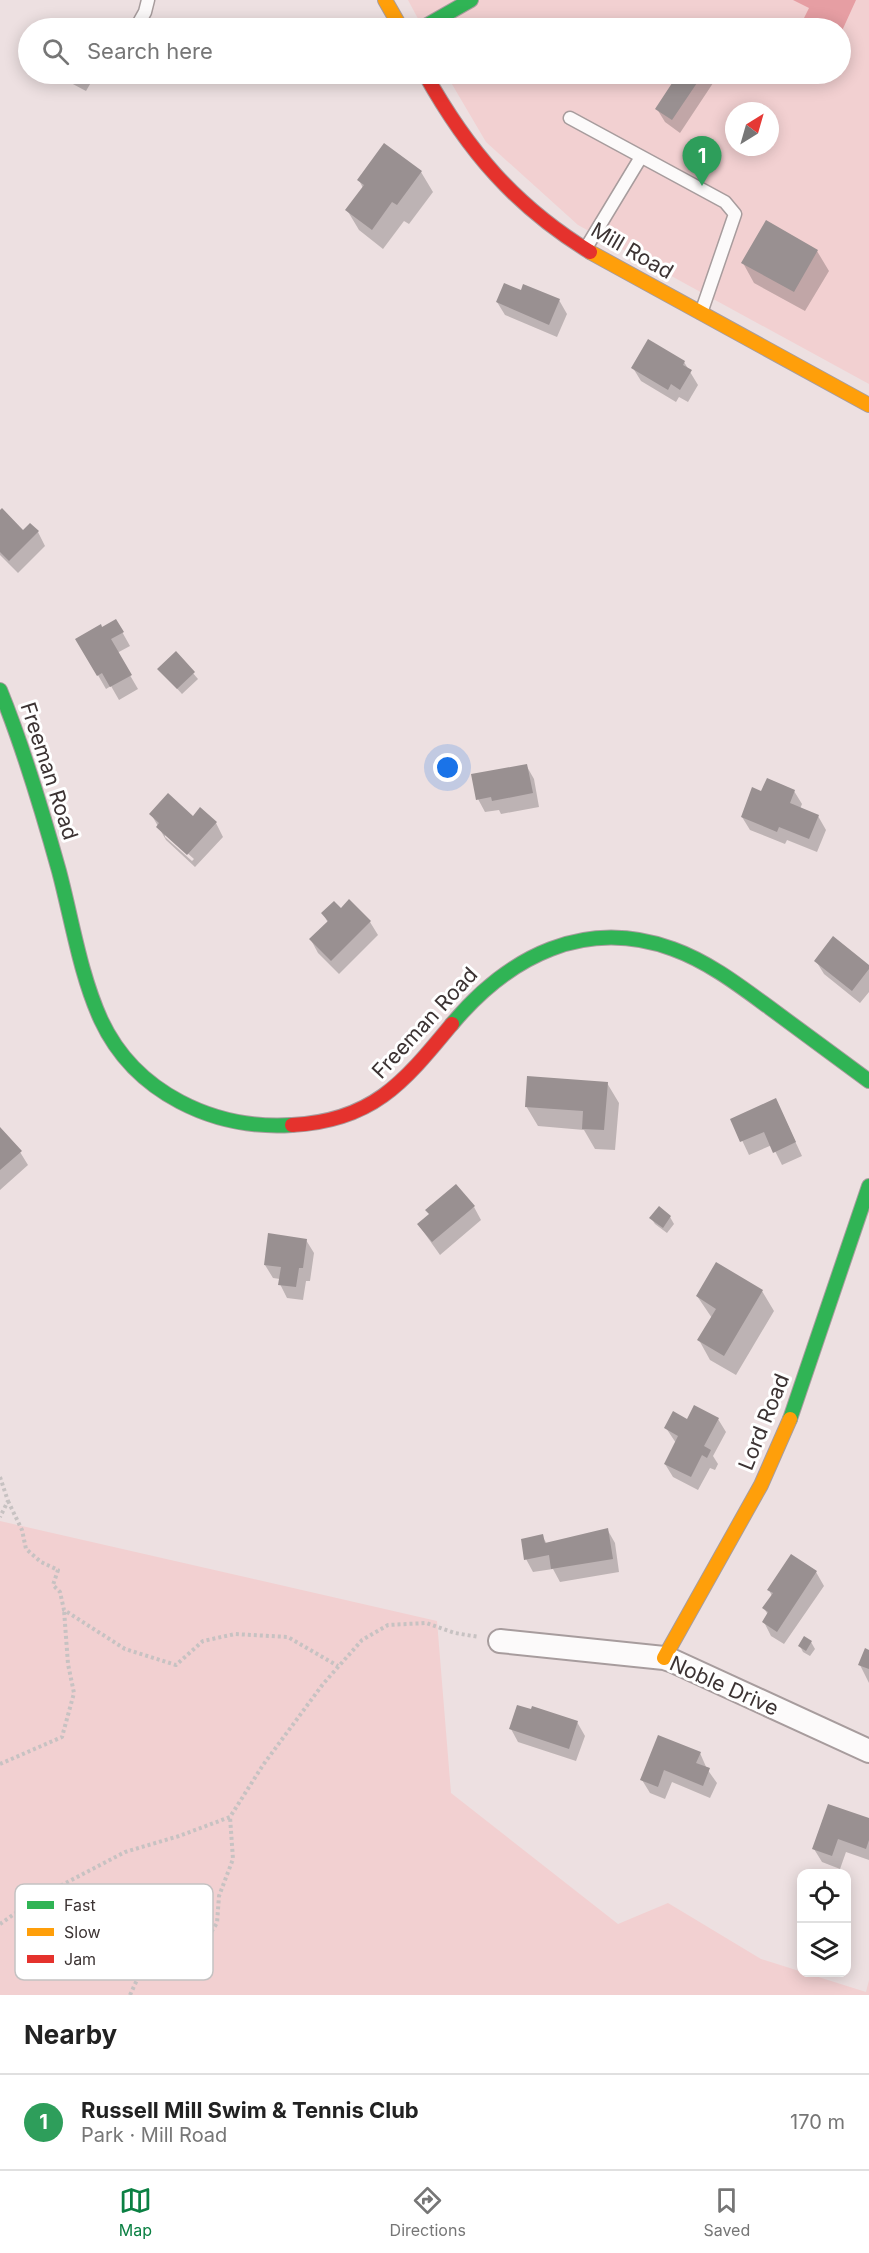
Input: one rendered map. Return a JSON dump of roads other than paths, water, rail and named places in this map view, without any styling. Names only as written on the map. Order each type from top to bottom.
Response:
[{"type":"street","points":[[385,0],[395,18]]},
{"type":"street","points":[[440,18],[471,0]]},
{"type":"street","name":"Mill Road","points":[[431,84],[454,123],[498,179],[541,219],[586,249],[700,314],[869,405]]},
{"type":"street","name":"Freeman Road","points":[[0,690],[18,733],[51,842],[91,992],[107,1031],[118,1048],[144,1077],[167,1095],[194,1110],[242,1124],[271,1125],[309,1124],[352,1115],[368,1108],[394,1088],[469,1004],[500,975],[542,952],[580,940],[599,938],[641,939],[683,951],[730,979],[869,1081]]},
{"type":"street","name":"Lord Road","points":[[664,1658],[761,1485],[777,1452],[799,1395],[869,1186]]},
{"type":"street","name":"Noble Drive","points":[[500,1641],[664,1658],[682,1664],[869,1751]]},
{"type":"lane","points":[[142,18],[147,0]]},
{"type":"lane","points":[[570,118],[725,202],[735,214],[700,314]]},
{"type":"lane","points":[[586,249],[641,157]]},
{"type":"place","name":"Russell Mill Swim & Tennis Club","points":[[702,186]]}]
